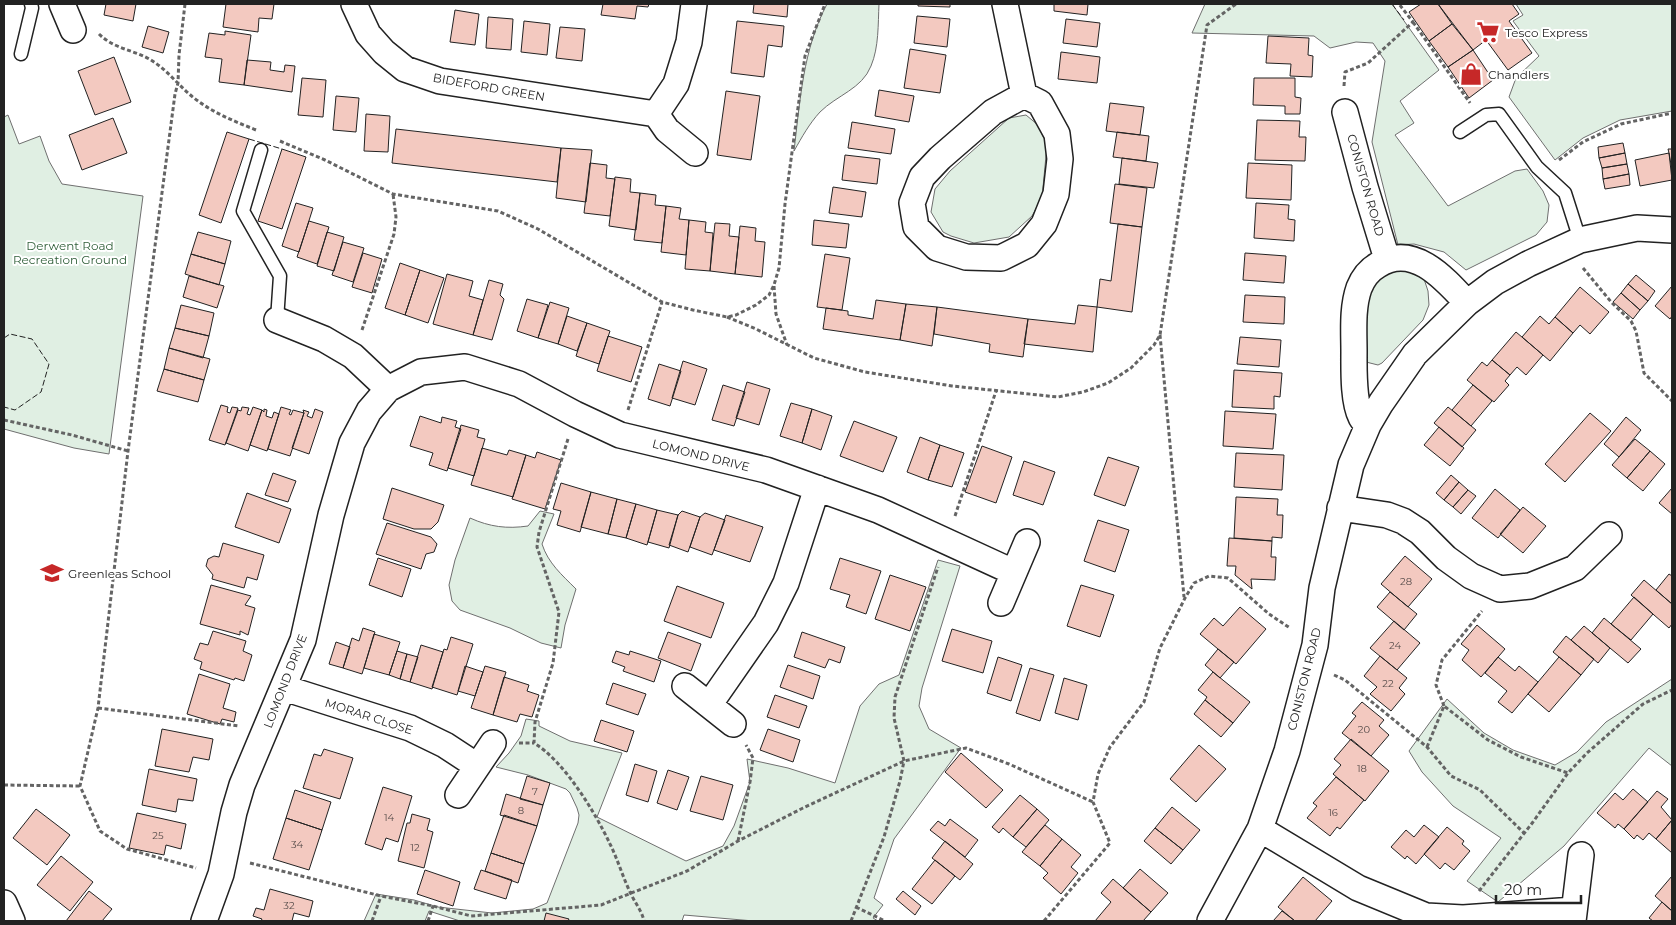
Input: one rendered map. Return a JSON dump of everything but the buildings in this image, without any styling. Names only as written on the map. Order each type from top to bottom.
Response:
[{"type":"street","points":[[62,4],[73,30]]},
{"type":"street","name":"BIDEFORD GREEN","points":[[354,4],[368,34],[384,52],[405,69],[440,81],[656,114]]},
{"type":"street","points":[[694,4],[689,42],[676,84],[656,114],[667,130],[695,153]]},
{"type":"street","points":[[1005,4],[1024,95]]},
{"type":"street","points":[[1024,95],[1040,103],[1057,134],[1060,159],[1056,194],[1044,224],[1027,245],[1002,258],[966,258],[937,248],[916,227],[912,203],[922,177],[940,158],[993,112],[1024,95]]},
{"type":"street","name":"CONISTON ROAD","points":[[1345,112],[1387,259]]},
{"type":"street","name":"CONISTON ROAD","points":[[1210,921],[1260,829],[1287,751],[1312,655],[1322,588],[1351,465],[1368,425],[1415,354],[1466,303],[1495,282],[1573,243],[1637,228],[1672,230]]},
{"type":"street","points":[[1368,425],[1361,417],[1354,388],[1354,310],[1360,288],[1369,271],[1387,259],[1401,257],[1416,260],[1445,278],[1466,303]]},
{"type":"street","points":[[277,320],[324,339],[353,356],[388,389]]},
{"type":"street","name":"LOMOND DRIVE","points":[[204,921],[223,865],[234,812],[242,785],[303,640],[330,515],[352,443],[369,411],[388,389],[422,372],[466,367],[519,384],[575,414],[620,435],[766,470],[878,510],[1013,572]]},
{"type":"street","points":[[709,705],[766,623],[786,583],[817,488]]},
{"type":"street","points":[[1340,508],[1387,515],[1403,521],[1420,532],[1446,558],[1471,576],[1500,588],[1530,586],[1575,568],[1609,536]]},
{"type":"street","points":[[1000,603],[1027,542]]},
{"type":"street","points":[[685,686],[733,724]]},
{"type":"street","name":"MORAR CLOSE","points":[[284,688],[410,728],[445,745],[476,766]]},
{"type":"street","points":[[458,795],[493,743]]},
{"type":"street","points":[[1260,829],[1358,888],[1426,916],[1463,918],[1473,916],[1574,915],[1581,855]]},
{"type":"street","points":[[4,903],[12,921]]},
{"type":"lane","points":[[21,54],[32,8],[31,4]]},
{"type":"lane","points":[[1460,132],[1486,115],[1498,114],[1537,167],[1565,193],[1573,243]]},
{"type":"lane","points":[[261,150],[243,211],[280,276],[277,320]]},
{"type":"path","points":[[185,4],[178,83],[128,451],[98,708],[80,786],[100,831],[127,849],[223,865],[433,906],[471,916],[601,905],[687,871],[738,841],[803,808],[904,761],[966,748],[1009,764],[1093,802]]},
{"type":"path","points":[[727,317],[736,315],[756,305],[769,294],[774,285],[779,268],[786,195],[805,56],[825,4]]},
{"type":"path","points":[[1184,598],[1160,336],[1207,25],[1236,4]]},
{"type":"path","points":[[1345,112],[1345,72],[1368,63],[1412,22],[1399,4]]},
{"type":"path","points":[[73,30],[91,25],[103,38],[119,48],[142,55],[154,62],[194,98],[219,115],[258,131]]},
{"type":"path","points":[[275,138],[394,194],[498,211],[538,229],[662,302],[727,317],[756,329],[814,358],[865,372],[952,386],[1058,397],[1083,392],[1108,383],[1131,368],[1154,345],[1160,336]]},
{"type":"path","points":[[353,356],[394,234],[396,217],[394,194]]},
{"type":"path","points":[[1573,243],[1612,304],[1631,321],[1636,331],[1644,373],[1672,401]]},
{"type":"path","points":[[774,285],[776,314],[788,345]]},
{"type":"path","points":[[620,435],[662,302]]},
{"type":"path","points":[[851,921],[884,837],[904,761],[894,718],[895,697],[996,391]]},
{"type":"path","points":[[575,414],[539,532],[537,547],[559,612],[553,663],[535,722],[534,743],[544,749],[565,772],[594,814],[610,844],[644,921]]},
{"type":"path","points":[[4,420],[72,435],[128,451]]},
{"type":"path","points":[[1044,921],[1110,843],[1093,802],[1098,774],[1110,747],[1144,702],[1160,648],[1184,598],[1194,583],[1209,576],[1228,578],[1270,614],[1312,655],[1427,747],[1451,776],[1480,790],[1524,833]]},
{"type":"path","points":[[1500,588],[1442,660],[1436,686],[1444,706],[1488,740],[1521,757],[1568,773]]},
{"type":"path","points":[[1476,896],[1568,773],[1587,753],[1643,704],[1672,690]]},
{"type":"path","points":[[1427,747],[1444,706]]},
{"type":"path","points":[[98,708],[266,730]]},
{"type":"path","points":[[733,724],[753,758],[738,841]]},
{"type":"path","points":[[4,785],[80,786]]},
{"type":"path","points":[[372,921],[381,896]]},
{"type":"path","points":[[428,921],[433,906]]},
{"type":"path","points":[[856,907],[885,921]]},
{"type":"green space","points":[[827,4],[879,4],[878,35],[874,59],[862,80],[820,112],[794,151],[808,57],[819,21]]},
{"type":"green space","points":[[1205,4],[1392,4],[1439,70],[1400,101],[1414,123],[1395,135],[1448,206],[1515,171],[1527,169],[1543,191],[1549,205],[1547,222],[1536,235],[1466,270],[1444,252],[1414,244],[1398,245],[1372,142],[1385,61],[1373,43],[1356,42],[1330,48],[1314,36],[1192,33]]},
{"type":"green space","points":[[1516,4],[1672,4],[1672,111],[1620,120],[1583,138],[1555,160],[1509,97],[1516,78],[1539,56],[1513,21],[1523,15]]},
{"type":"green space","name":"Derwent Road Recreation Ground","points":[[8,115],[19,144],[40,136],[49,161],[62,184],[143,196],[109,454],[74,448],[4,429],[4,117]]},
{"type":"green space","points":[[1026,115],[1038,125],[1047,145],[1042,198],[1032,216],[1009,237],[974,243],[943,232],[931,212],[935,189],[950,171],[1009,118]]},
{"type":"green space","points":[[1390,266],[1422,273],[1428,291],[1429,305],[1423,320],[1378,365],[1366,362],[1363,339],[1368,289]]},
{"type":"green space","points":[[540,511],[554,514],[542,544],[545,551],[556,568],[576,589],[565,625],[561,648],[541,643],[510,628],[460,610],[452,601],[449,585],[455,560],[470,518],[492,525],[520,527],[528,526]]},
{"type":"green space","points":[[938,560],[960,566],[922,688],[919,706],[929,729],[961,748],[894,839],[874,898],[883,905],[873,918],[878,921],[754,921],[684,915],[682,921],[552,921],[545,919],[544,921],[460,921],[429,911],[425,921],[364,921],[376,894],[414,900],[438,907],[492,913],[533,909],[547,903],[578,823],[579,815],[570,793],[566,789],[528,775],[496,767],[521,736],[526,719],[539,721],[539,726],[570,741],[622,753],[597,817],[686,861],[723,846],[734,826],[750,782],[747,759],[788,768],[835,783],[860,706],[879,684],[899,675]]},
{"type":"green space","points":[[1672,679],[1672,766],[1649,748],[1564,846],[1498,902],[1467,881],[1501,838],[1453,806],[1422,772],[1409,751],[1447,699],[1484,733],[1513,750],[1555,765],[1577,752],[1606,722]]},
{"type":"fence","points":[[1392,4],[1404,20]]},
{"type":"fence","points":[[249,139],[282,149]]},
{"type":"fence","points":[[4,338],[10,334],[32,339],[49,364],[41,392],[15,410],[4,407]]},
{"type":"place","name":"Tesco Express","points":[[1488,32]]},
{"type":"place","name":"Chandlers","points":[[1471,74]]},
{"type":"place","name":"Greenleas School","points":[[52,573]]}]
